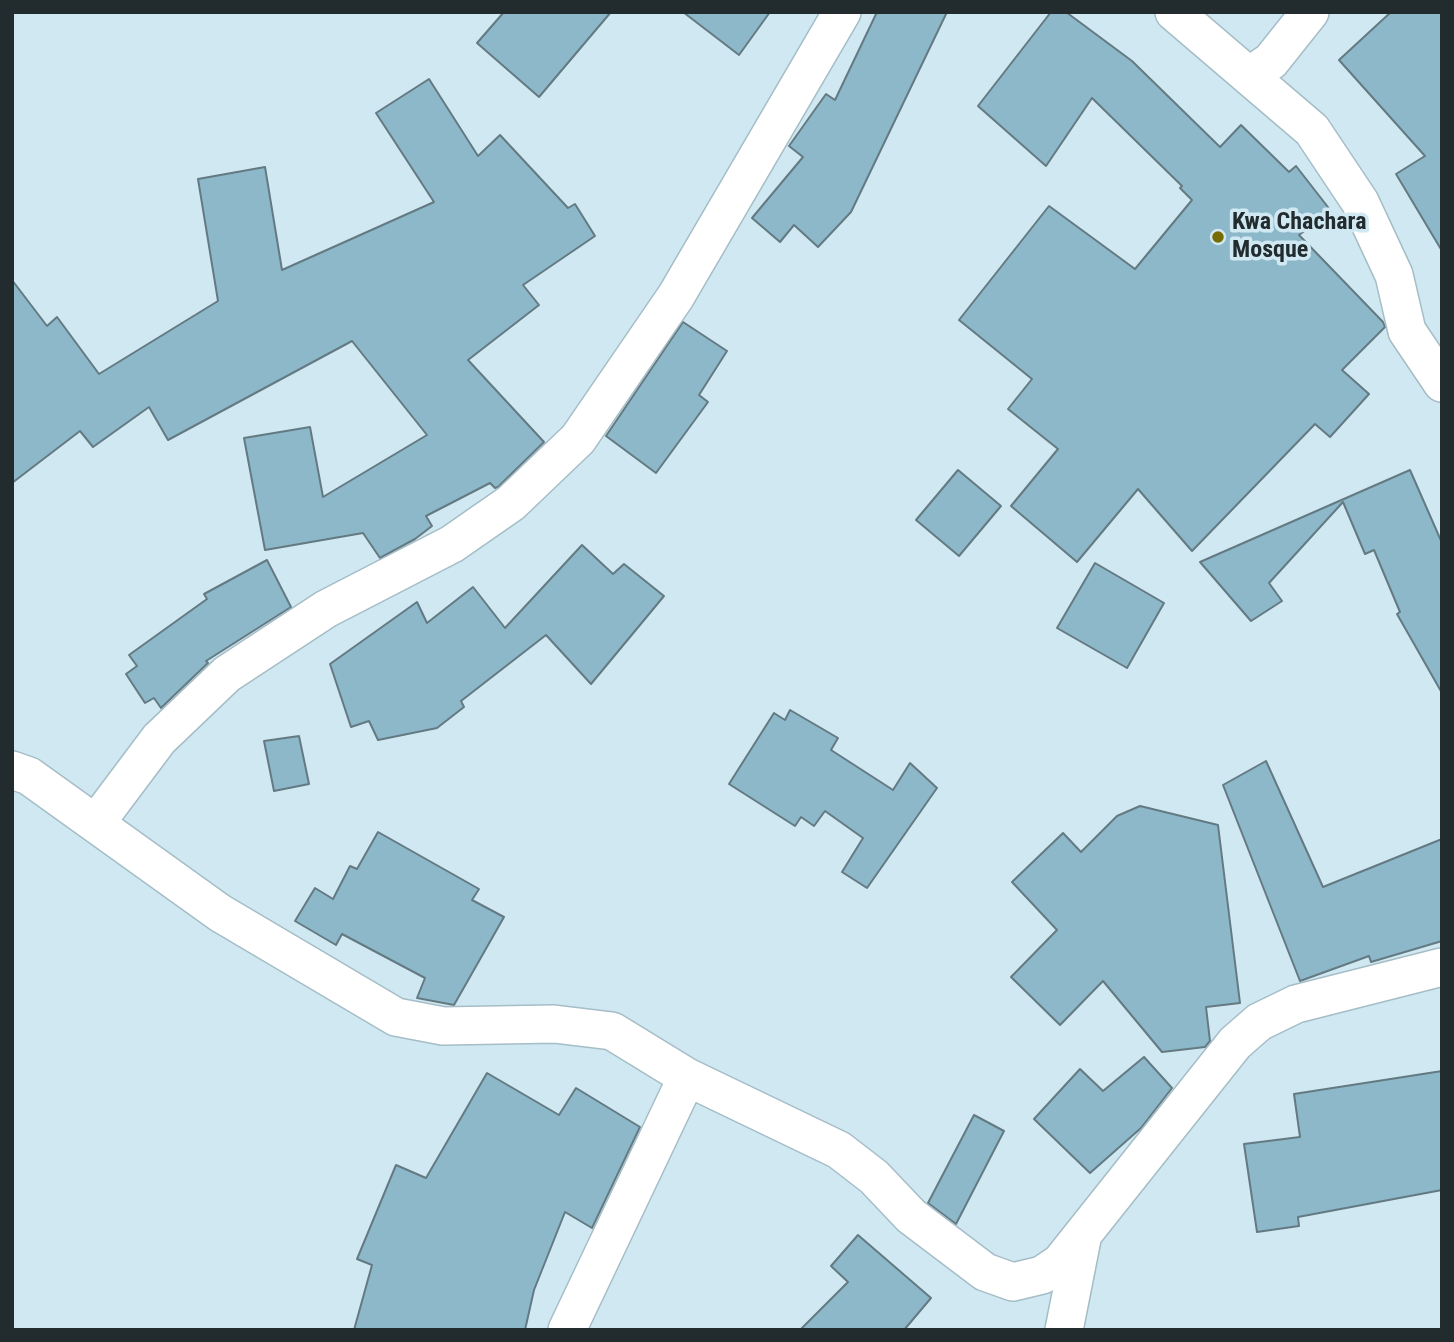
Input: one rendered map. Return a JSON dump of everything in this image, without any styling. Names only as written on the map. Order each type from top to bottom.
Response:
[{"type":"street","points":[[96,823],[159,739],[228,674],[326,609],[452,544],[511,503],[578,439],[676,296],[842,12]]},
{"type":"street","points":[[1174,12],[1312,130],[1360,202],[1394,275],[1407,331],[1442,383]]},
{"type":"street","points":[[1249,76],[1271,61],[1310,12]]},
{"type":"street","points":[[12,770],[29,776],[220,913],[396,1017],[443,1026],[554,1024],[612,1031],[687,1077],[839,1150],[874,1177],[911,1216],[985,1272],[1013,1282],[1042,1275],[1060,1263],[1082,1239],[1235,1043],[1259,1022],[1296,1004],[1442,967]]},
{"type":"street","points":[[567,1330],[687,1077]]},
{"type":"street","points":[[1064,1330],[1082,1239]]},
{"type":"building","points":[[504,12],[611,12],[539,97],[477,43]]},
{"type":"building","points":[[683,12],[770,12],[739,55]]},
{"type":"building","points":[[877,12],[947,12],[851,212],[818,247],[794,225],[780,242],[752,218],[803,157],[789,146],[826,94],[835,100]]},
{"type":"building","points":[[1051,12],[1066,12],[1132,61],[1220,147],[1241,125],[1289,172],[1296,166],[1331,211],[1299,235],[1385,327],[1342,370],[1369,394],[1330,437],[1315,424],[1192,551],[1138,489],[1077,562],[1011,506],[1058,449],[1008,409],[1032,379],[959,320],[1049,206],[1135,269],[1192,200],[1180,188],[1182,186],[1092,98],[1046,166],[978,106]]},
{"type":"building","points":[[1391,12],[1442,12],[1442,251],[1396,174],[1425,156],[1339,60]]},
{"type":"building","points":[[429,79],[478,156],[500,135],[568,208],[575,204],[595,236],[523,285],[539,305],[468,360],[544,442],[498,487],[495,488],[490,483],[426,516],[432,526],[415,539],[380,558],[363,533],[265,550],[244,438],[310,427],[323,497],[427,435],[352,341],[168,440],[149,407],[93,447],[80,431],[12,483],[12,280],[47,326],[57,317],[99,374],[218,301],[198,179],[265,167],[282,270],[434,202],[376,113]]},
{"type":"building","points":[[683,322],[727,351],[699,395],[708,402],[656,473],[606,436]]},
{"type":"building","points":[[958,470],[1001,506],[959,556],[916,520]]},
{"type":"building","points":[[1410,470],[1442,543],[1442,693],[1397,614],[1400,612],[1374,550],[1365,554],[1343,502],[1269,583],[1282,601],[1251,621],[1200,562]]},
{"type":"building","points":[[582,545],[613,574],[624,564],[664,596],[591,684],[546,635],[461,701],[464,707],[437,728],[378,740],[369,721],[351,727],[330,664],[417,602],[427,623],[473,587],[505,628]]},
{"type":"building","points":[[267,560],[291,607],[206,661],[208,663],[161,708],[154,698],[145,703],[126,674],[137,666],[129,655],[207,599],[204,594]]},
{"type":"building","points":[[1095,563],[1164,603],[1127,668],[1057,628]]},
{"type":"building","points":[[790,710],[838,738],[831,750],[893,790],[910,763],[937,788],[867,888],[842,872],[863,838],[825,811],[814,826],[801,817],[795,826],[729,784],[774,713],[785,720]]},
{"type":"building","points":[[299,736],[309,784],[274,791],[264,741]]},
{"type":"building","points":[[1266,761],[1323,887],[1442,839],[1442,941],[1371,962],[1369,956],[1300,981],[1223,785]]},
{"type":"building","points":[[1140,806],[1218,825],[1240,1003],[1206,1007],[1210,1041],[1205,1047],[1162,1052],[1103,981],[1060,1025],[1011,977],[1057,930],[1012,882],[1063,833],[1081,852],[1117,816]]},
{"type":"building","points":[[378,832],[479,889],[472,900],[504,917],[454,1005],[417,998],[425,978],[342,934],[336,945],[295,921],[315,888],[333,899],[350,866],[357,869]]},
{"type":"building","points":[[1144,1057],[1172,1088],[1141,1128],[1090,1173],[1034,1119],[1080,1069],[1103,1091]]},
{"type":"building","points":[[1442,1071],[1442,1190],[1298,1217],[1299,1226],[1257,1232],[1244,1144],[1300,1137],[1294,1094]]},
{"type":"building","points":[[487,1073],[559,1115],[576,1088],[640,1127],[592,1228],[565,1212],[534,1290],[525,1330],[354,1330],[372,1265],[357,1259],[396,1165],[426,1178]]},
{"type":"building","points":[[974,1115],[1004,1131],[956,1224],[928,1203]]},
{"type":"building","points":[[858,1235],[931,1298],[904,1330],[800,1330],[848,1282],[831,1266]]},
{"type":"place","name":"Kwa Chachara Mosque","points":[[1218,237]]}]
